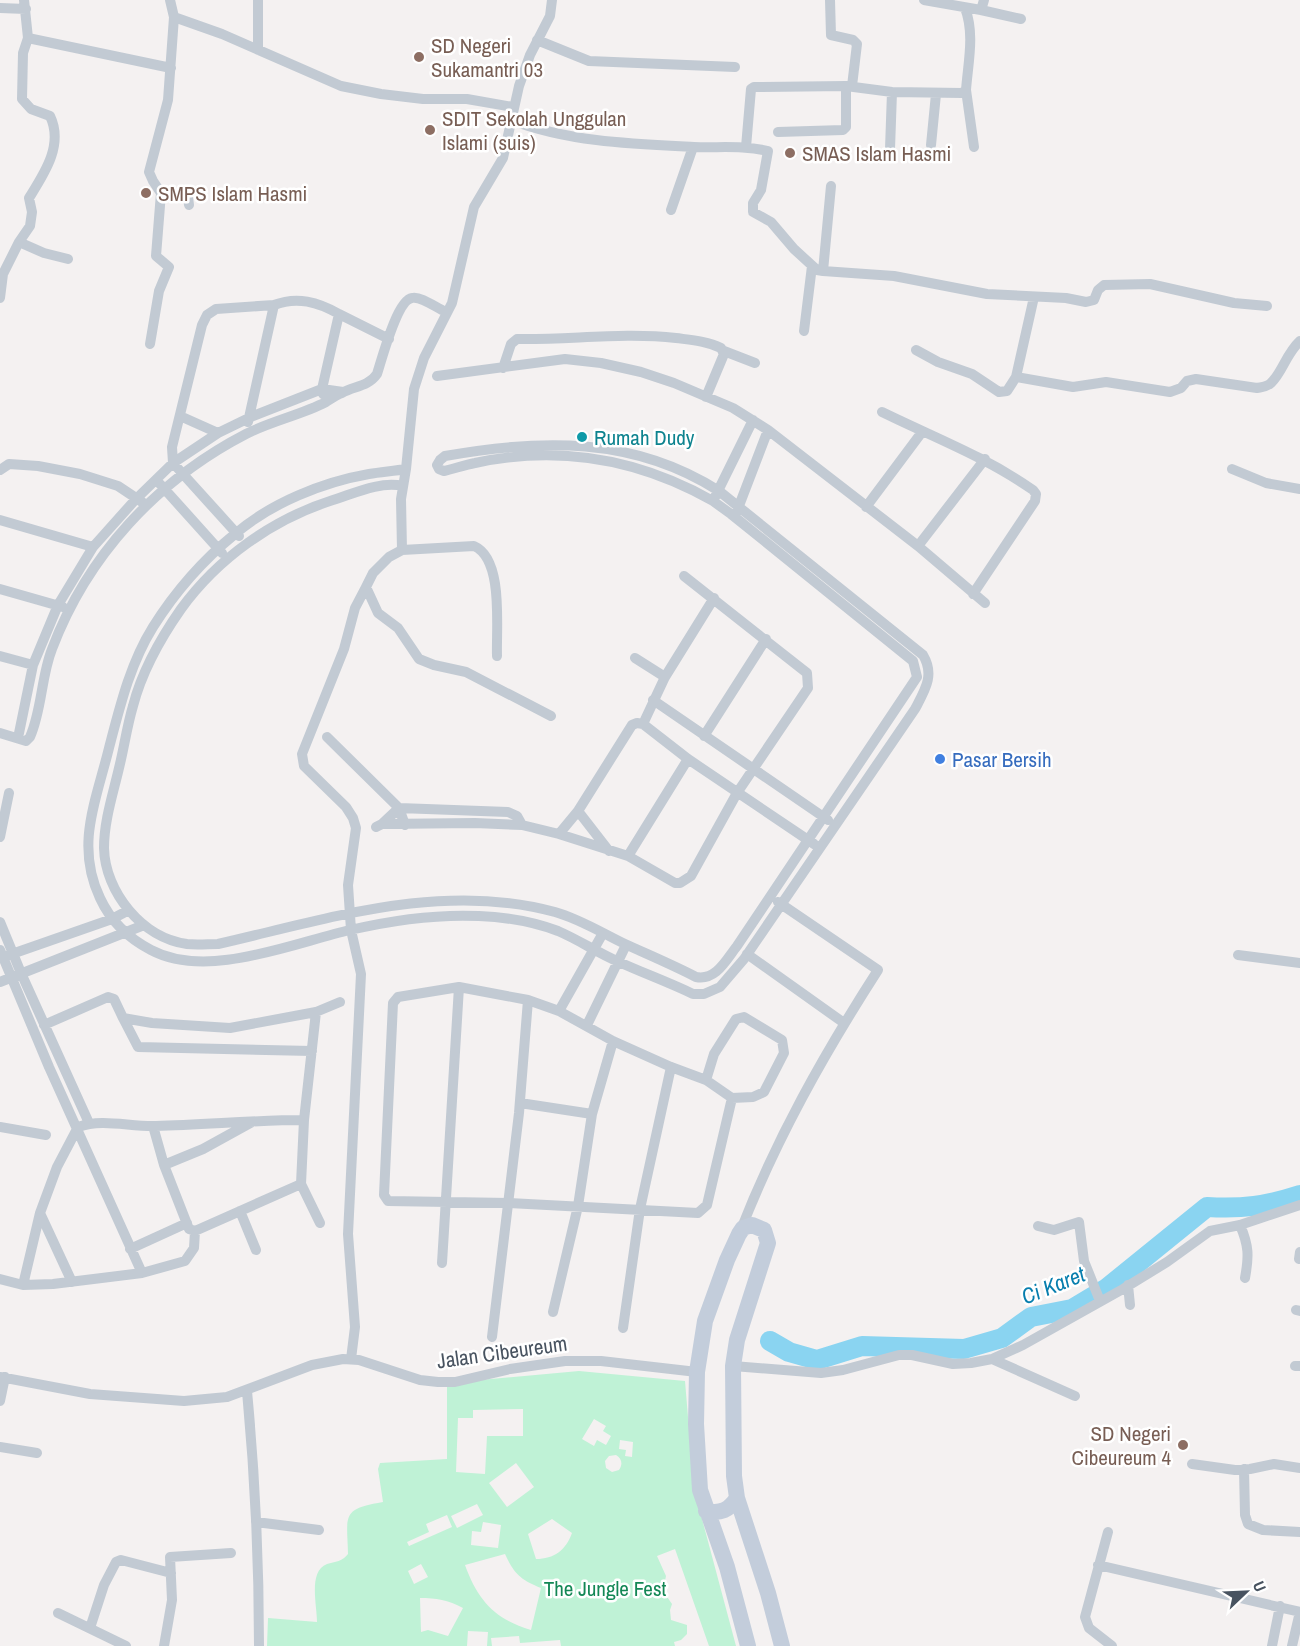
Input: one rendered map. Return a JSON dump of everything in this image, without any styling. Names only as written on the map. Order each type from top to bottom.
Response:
[{"type":"street","points":[[150,344],[159,291],[169,267],[156,256],[160,191],[150,172],[168,100],[174,17],[170,0]]},
{"type":"street","points":[[258,0],[258,50]]},
{"type":"street","points":[[399,485],[406,469],[414,389],[424,358],[452,303],[474,207],[502,158],[513,107],[530,55],[550,16],[552,0]]},
{"type":"street","points":[[778,132],[843,130],[846,127],[849,86],[856,44],[853,40],[834,38],[831,35],[830,0]]},
{"type":"street","points":[[924,0],[946,2],[965,8],[982,5],[1021,19]]},
{"type":"street","points":[[0,8],[25,5],[28,38],[23,53],[22,99],[31,109],[50,116],[54,127],[49,166],[29,198],[32,215],[30,226],[3,274],[0,298]]},
{"type":"street","points":[[965,8],[970,44],[966,90],[974,147]]},
{"type":"street","points":[[174,17],[222,34],[327,81],[354,89],[423,99],[467,99],[513,107]]},
{"type":"street","points":[[28,38],[171,68]]},
{"type":"street","points":[[537,40],[589,61],[735,67]]},
{"type":"street","points":[[746,147],[751,88],[849,86],[892,92],[936,94],[962,93],[966,90]]},
{"type":"street","points":[[890,149],[892,92]]},
{"type":"street","points":[[931,145],[936,94]]},
{"type":"street","points":[[511,120],[547,132],[579,138],[693,147],[746,147],[768,151],[761,190],[753,203],[753,212],[771,222],[788,243],[813,266],[823,271],[894,276],[980,292],[1091,301],[1104,285],[1150,284],[1234,303],[1267,306]]},
{"type":"street","points":[[671,210],[693,147]]},
{"type":"street","points":[[823,271],[831,186]]},
{"type":"street","points":[[160,191],[188,197],[189,205]]},
{"type":"street","points":[[19,242],[44,253],[68,258]]},
{"type":"street","points":[[804,331],[813,266]]},
{"type":"street","points":[[0,733],[26,741],[31,736],[51,651],[69,609],[113,540],[147,506],[183,474],[246,434],[325,403],[373,379],[398,311],[407,299],[415,297],[442,310]]},
{"type":"street","points":[[916,350],[939,362],[972,374],[999,392],[1007,392],[1016,377],[1034,297]]},
{"type":"street","points":[[246,543],[173,463],[172,447],[202,325],[207,315],[216,309],[274,306],[289,301],[304,301],[322,305],[389,339]]},
{"type":"street","points":[[246,434],[274,306]]},
{"type":"street","points":[[325,403],[322,389],[339,314]]},
{"type":"street","points":[[503,368],[511,344],[517,339],[615,335],[658,336],[701,341],[756,363]]},
{"type":"street","points":[[1016,377],[1073,387],[1106,382],[1170,392],[1181,388],[1187,381],[1196,379],[1257,388],[1272,382],[1291,350],[1300,341]]},
{"type":"street","points":[[706,397],[724,358],[724,351]]},
{"type":"street","points":[[437,376],[565,359],[601,363],[675,383],[733,408],[768,430],[918,546],[985,603]]},
{"type":"street","points":[[18,738],[33,665],[58,605],[93,547],[137,498],[173,463],[218,433],[249,417],[322,389],[343,392]]},
{"type":"street","points":[[882,412],[985,459],[1033,490],[1037,498],[973,594]]},
{"type":"street","points":[[180,416],[218,433]]},
{"type":"street","points":[[713,501],[753,420]]},
{"type":"street","points":[[735,517],[768,430]]},
{"type":"street","points":[[866,507],[922,432]]},
{"type":"street","points":[[399,485],[378,486],[326,502],[298,514],[246,543],[227,558],[182,607],[157,646],[133,706],[106,824],[104,849],[107,871],[117,894],[144,925],[160,935],[186,944],[218,944],[402,904],[485,900],[556,912],[590,925],[626,945],[696,977],[708,977],[718,970],[771,897],[915,682],[916,669],[913,661],[735,517],[695,491],[648,471],[596,458],[525,457],[476,462],[444,471],[439,470],[437,465],[445,456],[490,448],[539,444],[594,447],[635,453],[699,478],[718,490],[923,655],[929,667],[929,679],[915,709],[782,905],[720,987],[704,994],[693,994],[618,962],[556,931],[529,923],[481,916],[439,915],[399,920],[265,952],[206,961],[171,958],[154,951],[125,933],[112,918],[95,887],[87,855],[89,824],[117,714],[138,656],[153,627],[176,593],[218,548],[277,506],[316,489],[368,474],[406,469]]},
{"type":"street","points":[[918,546],[985,459]]},
{"type":"street","points":[[0,470],[9,464],[38,465],[80,474],[118,486],[147,506]]},
{"type":"street","points":[[1232,470],[1266,483],[1300,489]]},
{"type":"street","points":[[392,471],[399,485],[402,550]]},
{"type":"street","points":[[156,480],[227,558]]},
{"type":"street","points":[[0,520],[93,547]]},
{"type":"street","points":[[351,1359],[355,1327],[348,1234],[361,974],[348,914],[349,864],[356,826],[346,807],[304,766],[302,754],[344,650],[355,608],[373,573],[389,557],[402,550],[474,546],[488,558],[496,590],[497,656]]},
{"type":"street","points":[[522,825],[517,816],[508,812],[399,808],[379,826],[454,823],[522,825],[560,834],[628,856],[667,880],[680,883],[691,876],[736,793],[808,688],[809,681],[807,673],[684,576]]},
{"type":"street","points":[[366,587],[378,612],[398,628],[419,659],[434,666],[466,672],[550,716]]},
{"type":"street","points":[[0,589],[69,609]]},
{"type":"street","points":[[643,724],[664,678],[714,598]]},
{"type":"street","points":[[704,736],[766,639]]},
{"type":"street","points":[[0,656],[33,665]]},
{"type":"street","points":[[634,658],[664,678]]},
{"type":"street","points":[[653,699],[836,825]]},
{"type":"street","points":[[560,834],[578,811],[632,725],[636,723],[643,724],[736,793],[820,848]]},
{"type":"street","points":[[327,737],[399,808],[405,825]]},
{"type":"street","points":[[628,856],[688,759]]},
{"type":"street","points":[[0,837],[3,810],[9,792]]},
{"type":"street","points":[[453,810],[454,823]]},
{"type":"street","points":[[578,811],[609,851]]},
{"type":"street","points":[[748,1646],[727,1567],[706,1511],[698,1470],[697,1372],[705,1322],[727,1260],[774,1150],[813,1075],[878,970],[771,897]]},
{"type":"street","points":[[4,954],[112,918],[129,910]]},
{"type":"street","points":[[0,922],[4,954],[44,1025],[89,1123]]},
{"type":"street","points":[[0,982],[144,925]]},
{"type":"street","points":[[558,1011],[603,933]]},
{"type":"street","points":[[587,1025],[626,945]]},
{"type":"street","points":[[747,954],[844,1023]]},
{"type":"street","points":[[1238,955],[1300,963]]},
{"type":"street","points":[[16,975],[49,1067],[142,1273]]},
{"type":"street","points":[[442,1263],[459,987]]},
{"type":"street","points":[[706,1080],[714,1054],[736,1019],[744,1017],[779,1038],[784,1045],[783,1053],[764,1092],[753,1097],[732,1098],[706,1080],[613,1041],[558,1011],[528,1000],[459,987],[398,997],[393,1003],[384,1195],[388,1201],[508,1203],[698,1213],[707,1205],[732,1098]]},
{"type":"street","points":[[44,1025],[108,997],[114,999],[138,1047],[229,1047],[312,1051]]},
{"type":"street","points":[[492,1337],[520,1103],[528,1000]]},
{"type":"street","points":[[123,1018],[152,1023],[230,1028],[316,1012],[340,1002]]},
{"type":"street","points":[[316,1012],[304,1120],[301,1184],[320,1223]]},
{"type":"street","points":[[229,1047],[230,1028]]},
{"type":"street","points":[[553,1312],[578,1206],[592,1114],[613,1041]]},
{"type":"street","points":[[623,1328],[640,1209],[671,1067]]},
{"type":"street","points":[[520,1103],[592,1114]]},
{"type":"street","points":[[23,1285],[40,1214],[57,1167],[78,1128],[89,1123],[153,1126],[304,1120]]},
{"type":"street","points":[[164,1165],[202,1149],[255,1121]]},
{"type":"street","points":[[0,1279],[23,1285],[72,1282],[142,1273],[185,1261],[194,1248],[191,1227],[164,1165],[153,1126]]},
{"type":"street","points":[[0,1127],[46,1135]]},
{"type":"street","points":[[130,1250],[240,1211],[301,1184]]},
{"type":"street","points":[[751,1203],[759,1226],[766,1232],[768,1245],[737,1340],[733,1366],[734,1476],[737,1498],[783,1646]]},
{"type":"street","points":[[733,1366],[821,1372],[843,1370],[899,1355],[912,1355],[953,1364],[971,1364],[992,1359],[1023,1345],[1097,1295],[1128,1285],[1167,1262],[1204,1234],[1300,1205]]},
{"type":"street","points":[[240,1211],[256,1251]]},
{"type":"street","points":[[40,1214],[72,1282]]},
{"type":"street","points":[[1038,1226],[1054,1230],[1079,1222],[1084,1261],[1097,1295]]},
{"type":"street","points":[[1240,1225],[1249,1257],[1245,1278]]},
{"type":"street","points":[[739,1234],[746,1227],[759,1226]]},
{"type":"street","points":[[1128,1285],[1130,1305]]},
{"type":"street","name":"Jalan Cibeureum","points":[[2,1377],[90,1394],[184,1401],[217,1399],[247,1391],[312,1365],[343,1359],[382,1366],[420,1380],[438,1382],[455,1382],[510,1369],[565,1361],[601,1361],[697,1372]]},
{"type":"street","points":[[992,1359],[1075,1396]]},
{"type":"street","points":[[0,1401],[2,1377]]},
{"type":"street","points":[[247,1391],[254,1463],[259,1646]]},
{"type":"street","points":[[0,1447],[37,1454]]},
{"type":"street","points":[[1192,1464],[1244,1469],[1274,1464],[1300,1468]]},
{"type":"street","points":[[1244,1469],[1245,1515],[1248,1524],[1263,1530],[1300,1532]]},
{"type":"street","points":[[706,1511],[716,1513],[729,1509],[737,1498]]},
{"type":"street","points":[[256,1522],[319,1530]]},
{"type":"street","points":[[1108,1532],[1085,1619],[1091,1630],[1112,1646]]},
{"type":"street","points":[[727,1567],[730,1557],[737,1552],[747,1551],[756,1557]]},
{"type":"street","points":[[164,1646],[172,1600],[170,1557],[231,1553]]},
{"type":"street","points":[[90,1628],[104,1585],[116,1562],[121,1560],[171,1573]]},
{"type":"street","points":[[1098,1565],[1300,1612],[1292,1646]]},
{"type":"street","points":[[1272,1646],[1280,1606]]},
{"type":"street","points":[[58,1613],[126,1646]]},
{"type":"green space","name":"The Jungle Fest","points":[[579,1371],[685,1381],[694,1489],[736,1646],[709,1646],[675,1549],[657,1556],[666,1576],[663,1591],[672,1604],[671,1620],[687,1625],[687,1634],[681,1640],[674,1642],[675,1646],[561,1646],[560,1640],[520,1643],[519,1636],[491,1638],[492,1646],[487,1646],[488,1632],[468,1631],[467,1646],[267,1646],[268,1618],[317,1622],[315,1581],[317,1574],[327,1564],[341,1560],[348,1554],[347,1530],[349,1516],[353,1511],[383,1502],[378,1469],[380,1463],[447,1459],[447,1383]],"holes":[[[523,1409],[523,1436],[487,1436],[485,1474],[456,1472],[458,1418],[473,1418],[473,1410]],[[594,1419],[606,1426],[603,1431],[611,1436],[606,1445],[597,1440],[594,1446],[582,1439]],[[620,1440],[633,1442],[632,1457],[625,1456],[626,1450],[619,1449]],[[616,1455],[620,1458],[619,1470],[612,1472],[606,1468],[605,1461],[609,1456]],[[516,1463],[534,1487],[507,1507],[489,1483]],[[477,1504],[483,1515],[457,1528],[451,1516]],[[447,1515],[452,1527],[409,1546],[407,1542],[429,1532],[426,1524]],[[552,1519],[572,1533],[563,1549],[548,1557],[536,1559],[528,1534]],[[483,1522],[501,1525],[498,1548],[471,1545],[472,1531],[481,1532]],[[505,1554],[519,1576],[541,1588],[531,1630],[518,1626],[498,1614],[489,1607],[476,1589],[465,1565]],[[421,1564],[428,1577],[414,1584],[408,1571]],[[420,1598],[442,1600],[463,1608],[448,1636],[428,1630],[421,1632]]]},
{"type":"waterway","name":"Ci Karet","points":[[770,1341],[789,1352],[817,1360],[862,1346],[964,1349],[1002,1338],[1031,1317],[1072,1309],[1107,1288],[1207,1207],[1254,1206],[1300,1195]]},
{"type":"place","name":"SD Negeri Sukamantri 03","points":[[419,57]]},
{"type":"place","name":"SDIT Sekolah Unggulan Islami (suis)","points":[[430,130]]},
{"type":"place","name":"SMAS Islam Hasmi","points":[[790,153]]},
{"type":"place","name":"SMPS Islam Hasmi","points":[[146,193]]},
{"type":"place","name":"Rumah Dudy","points":[[582,437]]},
{"type":"place","name":"Pasar Bersih","points":[[940,759]]},
{"type":"place","name":"SD Negeri Cibeureum 4","points":[[1183,1445]]}]
